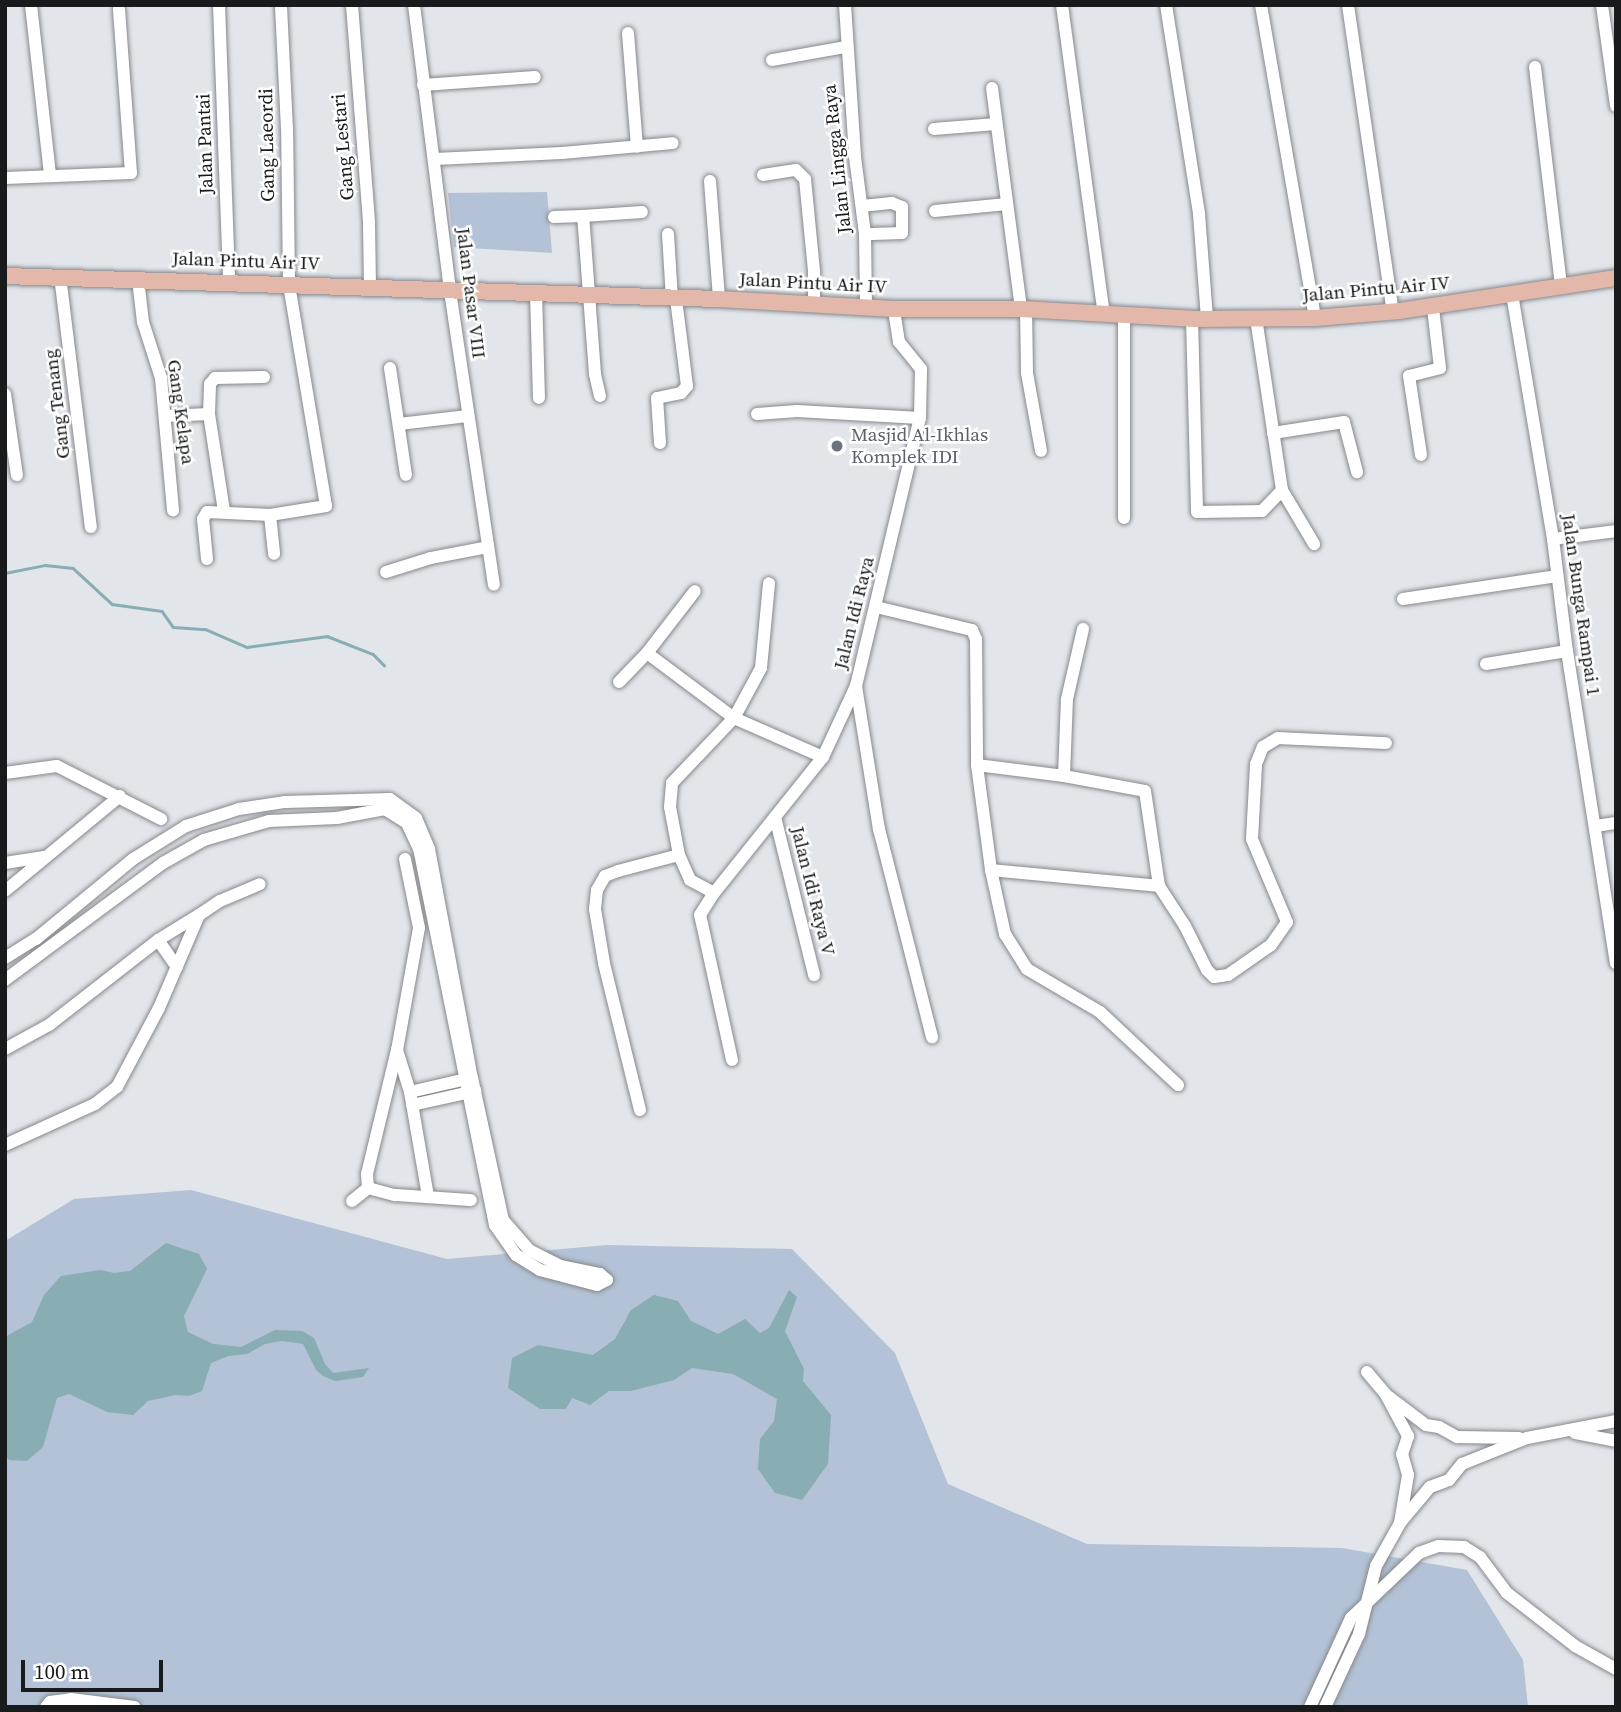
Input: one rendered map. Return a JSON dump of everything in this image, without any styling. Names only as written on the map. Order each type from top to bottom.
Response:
[{"type":"main road","name":"Jalan Pintu Air IV","points":[[5,276],[536,292],[894,309],[1024,309],[1200,319],[1315,318],[1393,312],[1616,278]]},
{"type":"street","points":[[32,5],[50,175]]},
{"type":"street","name":"Jalan Pantai","points":[[219,5],[229,282]]},
{"type":"street","name":"Gang Laeordi","points":[[270,515],[326,506],[289,284],[287,129],[281,5]]},
{"type":"street","name":"Gang Lestari","points":[[352,5],[369,223],[370,286]]},
{"type":"street","name":"Jalan Pasar VIII","points":[[414,5],[450,291],[494,586]]},
{"type":"street","name":"Jalan Lingga Raya","points":[[845,5],[846,47],[865,234],[866,308]]},
{"type":"street","points":[[1062,5],[1104,314]]},
{"type":"street","points":[[1166,5],[1199,214],[1197,512],[1262,511],[1282,489]]},
{"type":"street","points":[[1261,5],[1315,318]]},
{"type":"street","points":[[1348,5],[1393,312]]},
{"type":"street","points":[[1602,5],[1610,21],[1616,106]]},
{"type":"street","points":[[5,178],[50,175],[124,176],[133,170],[119,9]]},
{"type":"street","points":[[628,33],[636,148]]},
{"type":"street","points":[[772,60],[846,47]]},
{"type":"street","points":[[1535,67],[1562,286]]},
{"type":"street","points":[[422,85],[535,76]]},
{"type":"street","points":[[992,88],[1024,309],[1027,373],[1041,451]]},
{"type":"street","points":[[934,129],[996,124]]},
{"type":"street","points":[[435,159],[636,148],[673,143]]},
{"type":"street","points":[[763,176],[796,170],[806,178],[814,271],[814,306]]},
{"type":"street","points":[[710,181],[719,299]]},
{"type":"street","points":[[862,206],[892,203],[902,207],[902,233],[865,234]]},
{"type":"street","points":[[935,211],[1007,204]]},
{"type":"street","points":[[554,217],[642,212]]},
{"type":"street","points":[[583,216],[595,374],[600,396]]},
{"type":"street","points":[[660,443],[657,398],[681,393],[687,386],[674,299],[668,234]]},
{"type":"street","name":"Gang Tenang","points":[[60,276],[91,527]]},
{"type":"street","name":"Gang Kelapa","points":[[138,279],[143,322],[158,366],[166,416],[173,510]]},
{"type":"street","points":[[536,292],[538,398]]},
{"type":"street","name":"Jalan Bunga Rampai 1","points":[[1512,294],[1553,539],[1567,651],[1596,826],[1611,890],[1616,959]]},
{"type":"street","points":[[1421,455],[1409,376],[1439,369],[1433,308]]},
{"type":"street","name":"Jalan Idi Raya","points":[[732,1060],[699,923],[700,915],[714,893],[823,757],[856,686],[920,418],[921,369],[899,342],[894,309]]},
{"type":"street","points":[[1124,316],[1124,518]]},
{"type":"street","points":[[1256,318],[1282,489],[1314,544]]},
{"type":"street","points":[[390,368],[406,475]]},
{"type":"street","points":[[224,511],[209,414],[212,380],[264,377]]},
{"type":"street","points":[[5,394],[17,475]]},
{"type":"street","points":[[757,414],[797,411],[920,418]]},
{"type":"street","points":[[166,416],[209,414]]},
{"type":"street","points":[[399,424],[468,416]]},
{"type":"street","points":[[1273,433],[1344,422],[1357,472]]},
{"type":"street","points":[[207,559],[204,519],[207,512],[270,515],[275,554]]},
{"type":"street","points":[[1553,539],[1616,531]]},
{"type":"street","points":[[386,572],[431,558],[488,547]]},
{"type":"street","points":[[1403,599],[1557,576]]},
{"type":"street","points":[[714,893],[690,880],[679,855],[670,807],[673,783],[734,718],[761,668],[769,583]]},
{"type":"street","points":[[619,682],[647,653],[695,591]]},
{"type":"street","points":[[876,607],[972,630],[976,639],[977,765],[991,870],[1005,934],[1027,969],[1100,1012],[1178,1085]]},
{"type":"street","points":[[1064,776],[1067,699],[1083,629]]},
{"type":"street","points":[[1486,664],[1567,651]]},
{"type":"street","points":[[647,653],[734,718],[823,757]]},
{"type":"street","points":[[856,686],[879,829],[932,1037]]},
{"type":"street","points":[[977,765],[1064,776],[1145,791],[1159,886],[1210,975],[1228,975],[1271,945],[1287,922],[1252,839],[1256,764],[1263,747],[1278,738],[1386,743]]},
{"type":"street","points":[[5,773],[57,766],[161,819]]},
{"type":"street","points":[[5,891],[120,796]]},
{"type":"street","points":[[5,958],[36,939],[133,859],[186,826],[239,809],[285,802],[335,803],[390,799],[416,818],[429,849],[492,1217],[500,1236],[516,1255],[540,1270],[597,1286],[605,1284],[607,1280],[600,1274],[560,1266],[543,1258],[521,1244],[508,1229],[500,1208],[470,1085]]},
{"type":"street","points":[[335,803],[337,818]]},
{"type":"street","points":[[5,980],[163,863],[204,839],[269,821],[337,818],[385,809],[400,817],[412,830],[419,849],[449,977]]},
{"type":"street","name":"Jalan Idi Raya V","points":[[775,817],[814,975]]},
{"type":"street","points":[[1596,826],[1616,823]]},
{"type":"street","points":[[640,1110],[604,963],[595,909],[597,890],[604,876],[679,855]]},
{"type":"street","points":[[5,863],[43,857]]},
{"type":"street","points":[[368,1188],[367,1174],[397,1050],[419,928],[405,859]]},
{"type":"street","points":[[991,870],[1159,886]]},
{"type":"street","points":[[5,1049],[49,1025],[158,940],[220,901],[260,884]]},
{"type":"street","points":[[5,1146],[95,1104],[117,1087],[177,967],[199,915]]},
{"type":"street","points":[[158,940],[177,967]]},
{"type":"street","points":[[397,1050],[411,1098],[428,1196]]},
{"type":"street","points":[[411,1098],[470,1085]]},
{"type":"street","points":[[368,1188],[395,1195],[471,1200]]},
{"type":"street","points":[[352,1200],[368,1188]]},
{"type":"street","points":[[1367,1372],[1386,1395],[1408,1436],[1402,1454],[1408,1475],[1400,1523]]},
{"type":"street","points":[[1386,1395],[1426,1425],[1446,1429],[1457,1437],[1527,1438]]},
{"type":"street","points":[[1325,1707],[1359,1634],[1376,1566],[1400,1523],[1430,1487],[1449,1479],[1462,1464],[1527,1438],[1616,1421]]},
{"type":"street","points":[[1562,1431],[1616,1441]]},
{"type":"street","points":[[1310,1707],[1351,1618],[1419,1553],[1438,1546],[1464,1547],[1480,1557],[1507,1592],[1575,1646],[1616,1669]]},
{"type":"street","points":[[49,1705],[71,1699],[134,1707]]},
{"type":"shaded area","points":[[547,192],[552,253],[454,247],[448,193]]},
{"type":"shaded area","points":[[191,1190],[447,1259],[607,1245],[792,1249],[895,1353],[948,1484],[1087,1544],[1342,1548],[1467,1570],[1523,1660],[1528,1707],[5,1707],[5,1241],[74,1199]]},
{"type":"shaded area","points":[[166,1243],[199,1254],[207,1269],[184,1316],[188,1332],[213,1344],[241,1347],[275,1330],[302,1331],[314,1338],[325,1364],[333,1373],[369,1368],[363,1377],[335,1381],[316,1370],[303,1344],[282,1341],[265,1344],[247,1354],[228,1356],[211,1363],[202,1391],[189,1396],[175,1395],[148,1401],[133,1415],[107,1412],[69,1394],[57,1398],[43,1447],[27,1461],[9,1460],[5,1454],[5,1337],[32,1322],[44,1295],[61,1276],[100,1270],[114,1273],[130,1271]]},
{"type":"shaded area","points":[[789,1290],[797,1297],[785,1331],[804,1369],[803,1381],[831,1415],[828,1464],[802,1500],[775,1493],[758,1469],[760,1439],[774,1421],[777,1399],[733,1374],[692,1368],[674,1380],[631,1391],[609,1391],[590,1405],[572,1398],[566,1409],[540,1409],[508,1388],[512,1358],[538,1345],[593,1355],[615,1339],[631,1310],[654,1295],[678,1301],[691,1321],[718,1334],[745,1319],[760,1333],[769,1328]]},
{"type":"waterway","points":[[5,573],[45,565],[73,568],[112,604],[162,611],[173,627],[205,629],[247,647],[327,636],[373,654],[384,665]]},
{"type":"place","name":"Masjid Al-Ikhlas Komplek IDI","points":[[837,446]]}]
